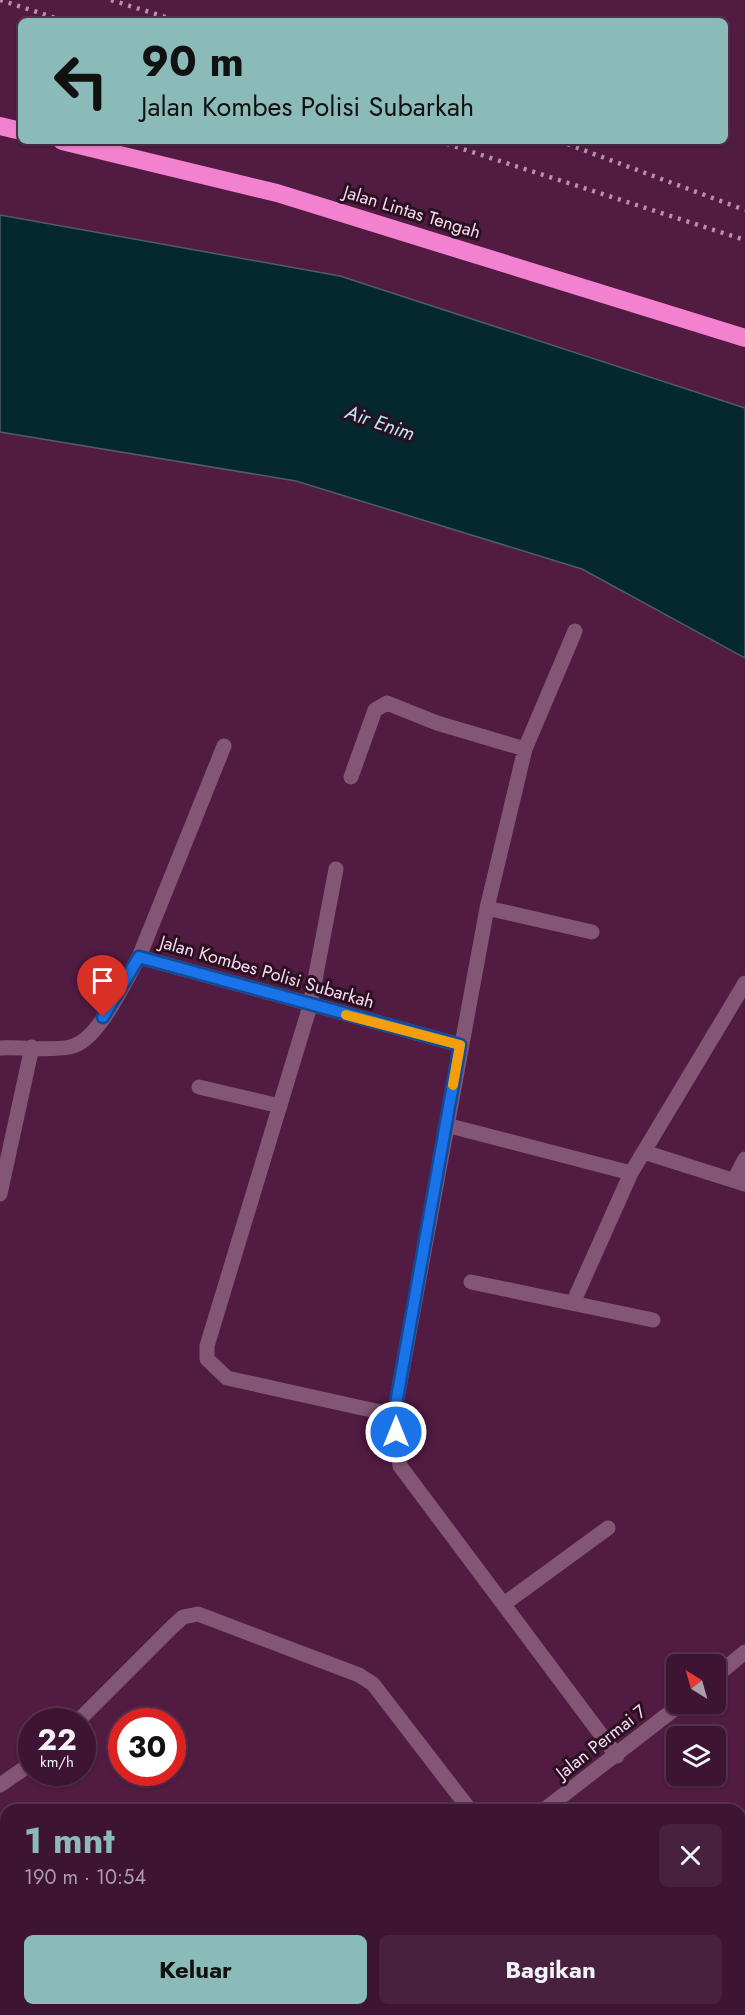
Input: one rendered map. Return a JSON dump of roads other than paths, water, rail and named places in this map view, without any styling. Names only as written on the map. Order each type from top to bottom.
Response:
[{"type":"highway","points":[[0,126],[18,130]]},
{"type":"highway","name":"Jalan Lintas Tengah","points":[[74,144],[277,193],[745,338]]},
{"type":"street","points":[[574,631],[525,749],[487,908],[460,1045],[394,1415],[400,1466],[617,1756]]},
{"type":"street","points":[[351,777],[375,710],[387,703],[437,723],[525,749]]},
{"type":"street","points":[[139,957],[224,746]]},
{"type":"street","points":[[336,868],[310,1005],[207,1346],[207,1359],[227,1378],[394,1415]]},
{"type":"street","points":[[487,908],[592,932]]},
{"type":"street","name":"Jalan Kombes Polisi Subarkah","points":[[0,1048],[70,1047],[87,1039],[139,957],[460,1045]]},
{"type":"street","points":[[573,1303],[631,1173],[745,983]]},
{"type":"street","points":[[0,1194],[32,1047]]},
{"type":"street","points":[[199,1087],[280,1106]]},
{"type":"street","points":[[446,1125],[631,1173]]},
{"type":"street","points":[[644,1152],[739,1182],[745,1159]]},
{"type":"street","points":[[471,1282],[653,1320]]},
{"type":"street","points":[[504,1604],[608,1528]]},
{"type":"street","points":[[91,1708],[183,1617],[198,1614],[359,1676],[373,1684],[465,1804]]},
{"type":"street","points":[[726,1668],[745,1652]]},
{"type":"street","name":"Jalan Permai 7","points":[[552,1804],[669,1714]]},
{"type":"street","points":[[0,1785],[18,1773]]},
{"type":"water","name":"Air Enim","points":[[0,215],[340,276],[745,408],[745,658],[582,569],[296,481],[0,432]]},
{"type":"railway","points":[[0,0],[56,18]]},
{"type":"railway","points":[[111,0],[168,18]]},
{"type":"railway","points":[[447,144],[745,240]]},
{"type":"railway","points":[[567,144],[745,210]]}]
